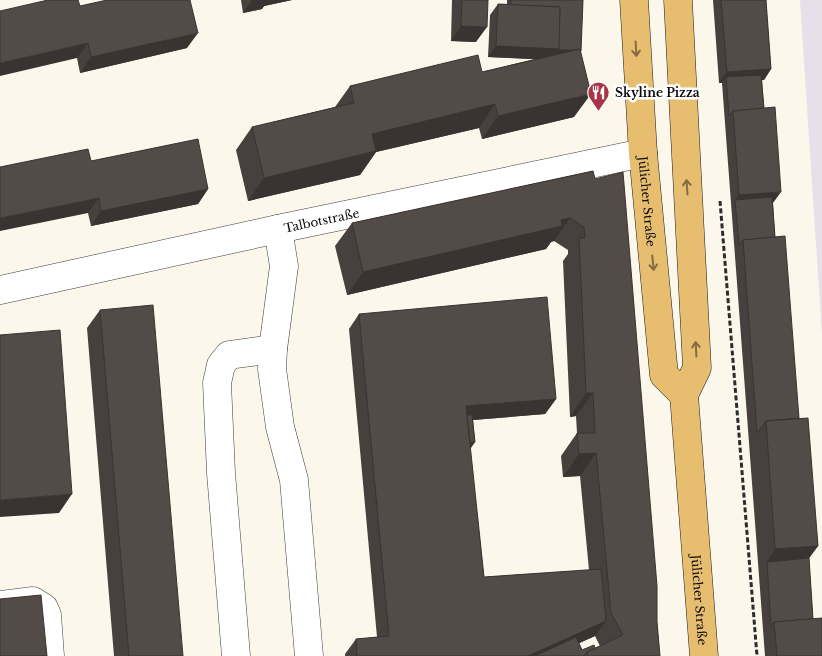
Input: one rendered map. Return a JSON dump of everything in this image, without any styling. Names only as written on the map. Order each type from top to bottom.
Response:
[{"type":"main road","name":"Jülicher Straße","points":[[634,0],[643,153],[664,375],[684,395],[704,656]]},
{"type":"main road","points":[[678,0],[684,147],[697,368],[684,395]]},
{"type":"main road","points":[[643,153],[684,147]]},
{"type":"street","name":"Talbotstraße","points":[[0,290],[278,229],[643,153]]},
{"type":"street","points":[[278,229],[284,266],[272,369],[280,427],[294,480],[310,656]]},
{"type":"street","points":[[236,656],[221,473],[217,383],[221,365],[229,355],[273,349]]},
{"type":"street","points":[[0,605],[33,601],[44,608],[47,615],[50,656]]},
{"type":"path","points":[[719,193],[757,656]]},
{"type":"shaded area","points":[[800,0],[822,0],[822,336]]},
{"type":"building","points":[[48,0],[78,0],[80,6],[107,0],[190,0],[198,33],[91,57],[88,43],[0,63],[0,11]]},
{"type":"building","points":[[462,0],[488,0],[487,27],[461,26]]},
{"type":"building","points":[[511,0],[583,0],[581,51],[580,49],[558,50],[560,7],[511,5]]},
{"type":"building","points":[[721,0],[766,0],[771,69],[727,72]]},
{"type":"building","points":[[498,4],[560,7],[559,49],[496,46]]},
{"type":"building","points":[[580,49],[591,94],[498,116],[495,104],[372,134],[376,151],[264,178],[252,127],[354,103],[350,86],[478,55],[482,72]]},
{"type":"building","points":[[761,75],[764,108],[733,111],[729,116],[726,77]]},
{"type":"building","points":[[775,107],[781,192],[739,195],[733,111]]},
{"type":"building","points":[[198,139],[208,189],[101,211],[99,198],[0,218],[0,167],[88,149],[91,161]]},
{"type":"building","points":[[593,171],[595,179],[623,172],[657,586],[657,622],[660,656],[588,656],[587,652],[623,635],[611,613],[596,453],[579,454],[577,433],[595,433],[593,393],[586,393],[579,238],[585,238],[584,227],[570,218],[561,220],[562,226],[363,272],[352,223]]},
{"type":"building","points":[[772,197],[775,237],[743,240],[739,245],[735,200]]},
{"type":"building","points":[[785,236],[799,418],[766,421],[757,433],[743,240]]},
{"type":"building","points":[[547,297],[556,399],[466,406],[484,577],[601,569],[606,621],[528,656],[357,656],[356,639],[389,636],[359,314]]},
{"type":"building","points":[[153,305],[183,656],[129,656],[100,310]]},
{"type":"building","points":[[60,330],[72,494],[0,500],[0,335]]},
{"type":"building","points":[[467,415],[472,415],[475,442],[470,442]]},
{"type":"building","points":[[808,418],[818,546],[775,549],[766,421]]},
{"type":"building","points":[[809,558],[813,619],[774,622],[771,626],[767,562]]},
{"type":"building","points":[[41,595],[47,656],[0,656],[0,599]]},
{"type":"building","points":[[822,618],[822,656],[777,656],[774,622]]},
{"type":"building","points":[[576,637],[582,650],[594,645],[595,648],[584,656],[535,656]]},
{"type":"place","name":"Skyline Pizza","points":[[599,111]]}]
